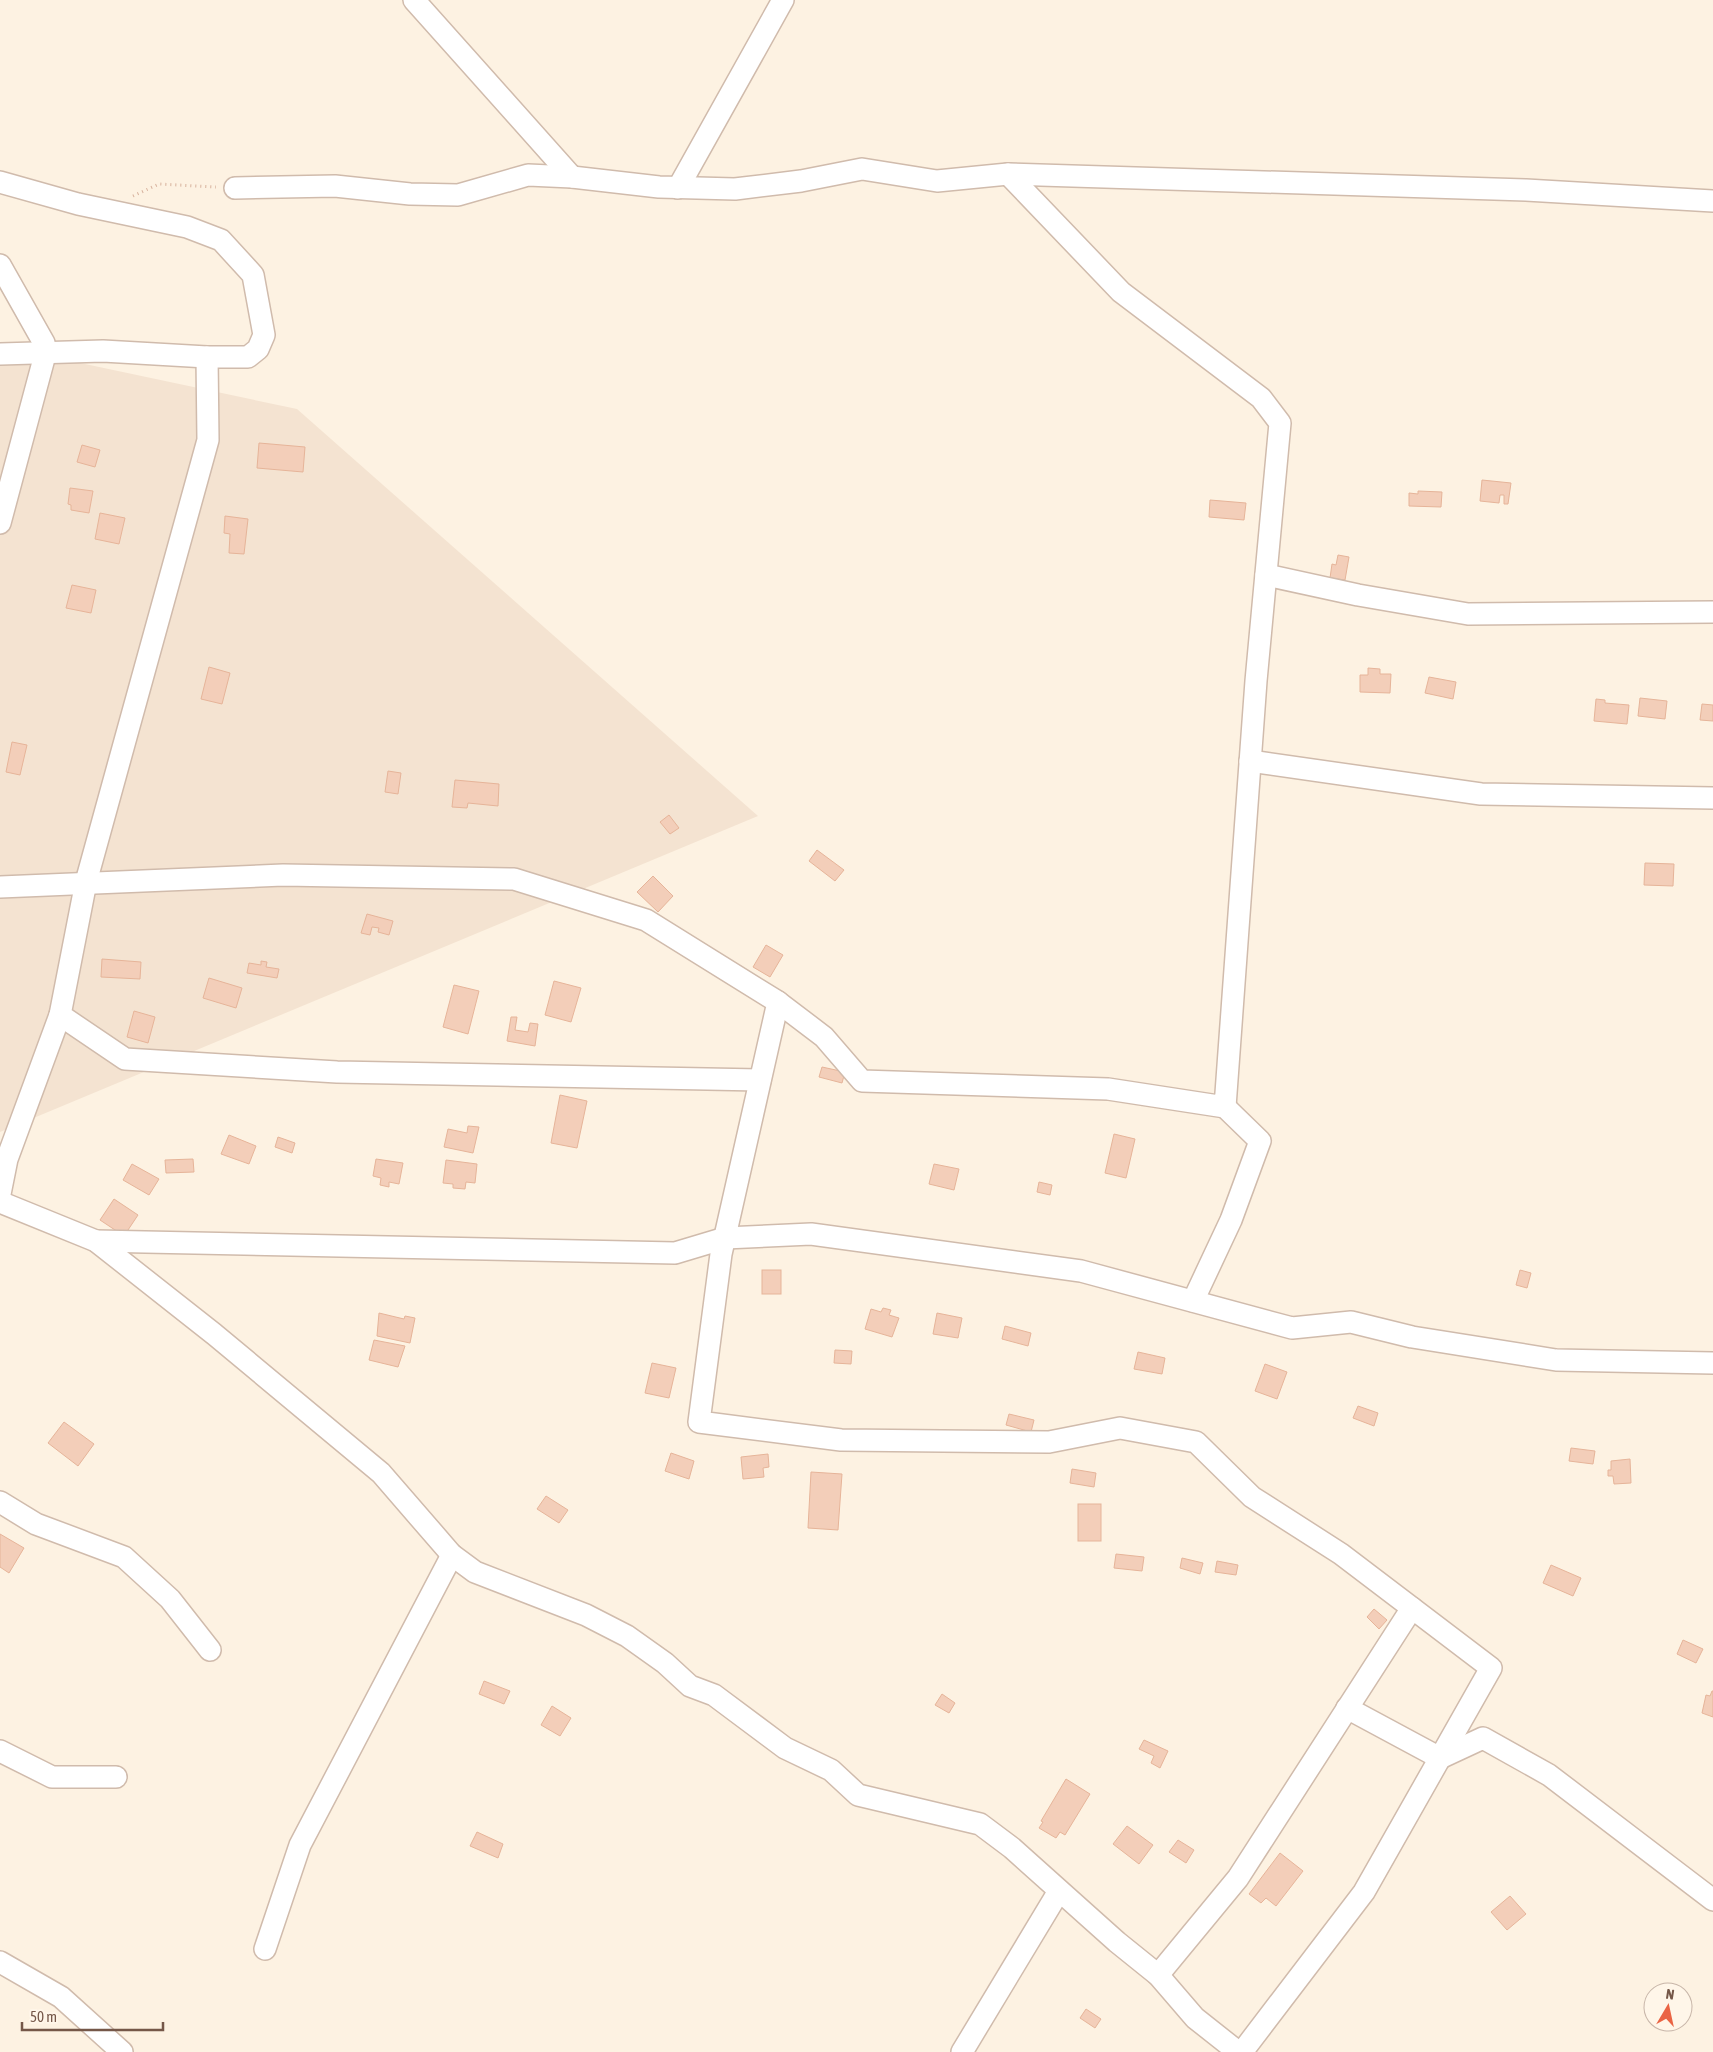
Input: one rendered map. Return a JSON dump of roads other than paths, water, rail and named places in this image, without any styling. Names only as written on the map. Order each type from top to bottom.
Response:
[{"type":"street","points":[[414,0],[572,177]]},
{"type":"street","points":[[678,188],[783,0]]},
{"type":"street","points":[[235,188],[335,186],[410,194],[458,195],[528,175],[572,177],[678,188],[735,188],[801,181],[862,169],[937,181],[1008,174],[1526,190],[1713,201]]},
{"type":"street","points":[[1008,174],[1122,292],[1261,398],[1280,423],[1250,761],[1225,1107]]},
{"type":"street","points":[[0,182],[106,210],[187,227],[221,240],[252,275],[264,335],[258,349],[248,357],[207,357],[103,351],[0,354]]},
{"type":"street","points":[[0,265],[44,343],[46,352],[0,523]]},
{"type":"street","points":[[0,1194],[7,1159],[60,1015],[86,882],[208,440],[207,357]]},
{"type":"street","points":[[1266,574],[1358,595],[1468,614],[1713,612]]},
{"type":"street","points":[[1250,761],[1481,794],[1713,798]]},
{"type":"street","points":[[0,887],[284,875],[514,879],[646,920],[778,1002],[824,1037],[862,1081],[1108,1089],[1225,1107],[1260,1141],[1231,1220],[1193,1301]]},
{"type":"street","points":[[778,1002],[725,1238],[699,1422],[841,1440],[1049,1442],[1120,1428],[1196,1442],[1252,1497],[1341,1554],[1491,1668],[1364,1892],[1242,2052]]},
{"type":"street","points":[[60,1015],[125,1059],[337,1072],[760,1080]]},
{"type":"street","points":[[0,1202],[96,1241],[214,1334],[381,1473],[452,1555],[475,1572],[586,1615],[627,1636],[665,1663],[690,1686],[714,1695],[786,1748],[831,1770],[858,1795],[980,1824],[1012,1848],[1059,1891],[1158,1975],[1195,2018],[1238,2052]]},
{"type":"street","points":[[96,1241],[675,1253],[725,1238],[811,1234],[1081,1271],[1292,1328],[1351,1322],[1412,1337],[1556,1360],[1713,1363]]},
{"type":"street","points":[[0,1502],[36,1524],[124,1557],[170,1599],[210,1650]]},
{"type":"street","points":[[265,1949],[300,1845],[452,1555]]},
{"type":"street","points":[[1158,1975],[1238,1878],[1412,1608]]},
{"type":"street","points":[[1347,1708],[1440,1758]]},
{"type":"street","points":[[1440,1758],[1483,1738],[1549,1775],[1713,1900]]},
{"type":"street","points":[[0,1751],[52,1776],[116,1777]]},
{"type":"street","points":[[962,2052],[1059,1891]]},
{"type":"street","points":[[0,1962],[61,1997],[122,2052]]}]
